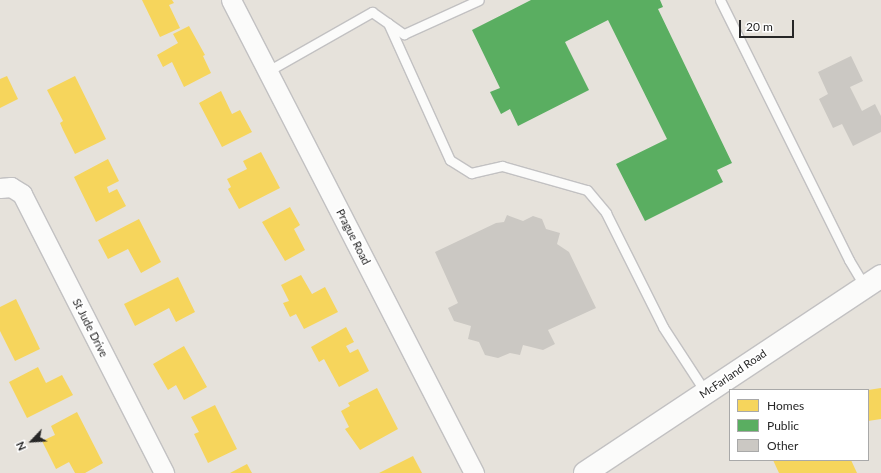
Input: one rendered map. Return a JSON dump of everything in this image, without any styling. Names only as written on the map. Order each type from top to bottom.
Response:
[{"type":"street","name":"Prague Road","points":[[231,0],[474,473]]},
{"type":"street","name":"St Jude Drive","points":[[6,188],[22,194],[164,473]]},
{"type":"street","name":"McFarland Road","points":[[585,473],[873,281]]},
{"type":"lane","points":[[268,71],[372,12],[404,34],[479,0]]},
{"type":"lane","points":[[720,0],[849,260],[873,281]]},
{"type":"lane","points":[[388,23],[450,160],[471,173],[502,166],[587,190],[606,212],[663,328],[706,393]]},
{"type":"building: Homes","points":[[142,0],[172,0],[174,3],[169,5],[180,28],[160,37]]},
{"type":"building: Homes","points":[[189,26],[205,55],[203,56],[211,73],[184,87],[172,62],[163,67],[157,55],[178,43],[173,34]]},
{"type":"building: Homes","points":[[7,76],[18,99],[0,108],[0,79]]},
{"type":"building: Homes","points":[[75,76],[106,139],[75,154],[60,123],[63,121],[47,90]]},
{"type":"building: Homes","points":[[221,91],[232,114],[240,110],[252,132],[222,147],[199,103]]},
{"type":"building: Homes","points":[[261,152],[280,188],[239,209],[228,189],[231,187],[227,179],[247,169],[243,161]]},
{"type":"building: Homes","points":[[108,159],[119,181],[107,187],[109,193],[117,189],[126,206],[96,222],[74,177]]},
{"type":"building: Homes","points":[[290,207],[300,225],[294,229],[305,250],[285,261],[262,222]]},
{"type":"building: Homes","points":[[139,219],[161,262],[141,273],[128,249],[108,259],[98,240]]},
{"type":"building: Homes","points":[[301,275],[312,294],[325,287],[338,312],[304,329],[296,314],[290,317],[283,303],[289,301],[281,285]]},
{"type":"building: Homes","points":[[178,277],[195,312],[176,322],[169,308],[135,326],[124,304]]},
{"type":"building: Homes","points":[[16,299],[40,349],[15,361],[0,331],[0,307]]},
{"type":"building: Homes","points":[[346,327],[354,342],[346,346],[350,353],[358,349],[369,371],[339,387],[324,359],[319,362],[311,347]]},
{"type":"building: Homes","points":[[184,346],[207,387],[184,400],[176,385],[168,390],[153,364]]},
{"type":"building: Homes","points":[[38,367],[46,383],[62,375],[73,395],[27,418],[9,382]]},
{"type":"building: Homes","points":[[377,388],[398,429],[360,450],[345,429],[349,427],[341,411],[350,406],[348,403]]},
{"type":"building: Homes","points":[[881,388],[881,419],[869,421],[869,390]]},
{"type":"building: Homes","points":[[215,405],[237,449],[208,463],[194,434],[199,432],[191,417]]},
{"type":"building: Homes","points":[[77,412],[103,463],[85,473],[75,473],[69,462],[56,469],[42,441],[55,435],[51,426]]},
{"type":"building: Homes","points":[[413,456],[422,473],[379,473]]},
{"type":"building: Homes","points":[[773,461],[851,461],[857,473],[779,473]]},
{"type":"building: Homes","points":[[247,464],[252,473],[230,473]]},
{"type":"building: Public","points":[[531,0],[660,0],[663,7],[658,9],[732,163],[717,170],[723,182],[645,221],[616,164],[667,139],[608,20],[565,42],[589,90],[518,126],[510,109],[501,114],[490,92],[500,88],[472,30]]},
{"type":"building: Other","points":[[851,56],[863,81],[850,87],[862,111],[875,104],[881,116],[881,132],[853,146],[842,124],[833,128],[819,99],[828,94],[818,72]]},
{"type":"building: Other","points":[[507,215],[523,221],[533,216],[542,219],[546,229],[560,233],[557,244],[569,252],[596,308],[548,330],[555,344],[543,350],[523,345],[520,355],[510,353],[498,358],[485,355],[479,342],[468,339],[471,326],[454,321],[448,308],[458,303],[435,252],[496,223],[504,222]]}]
